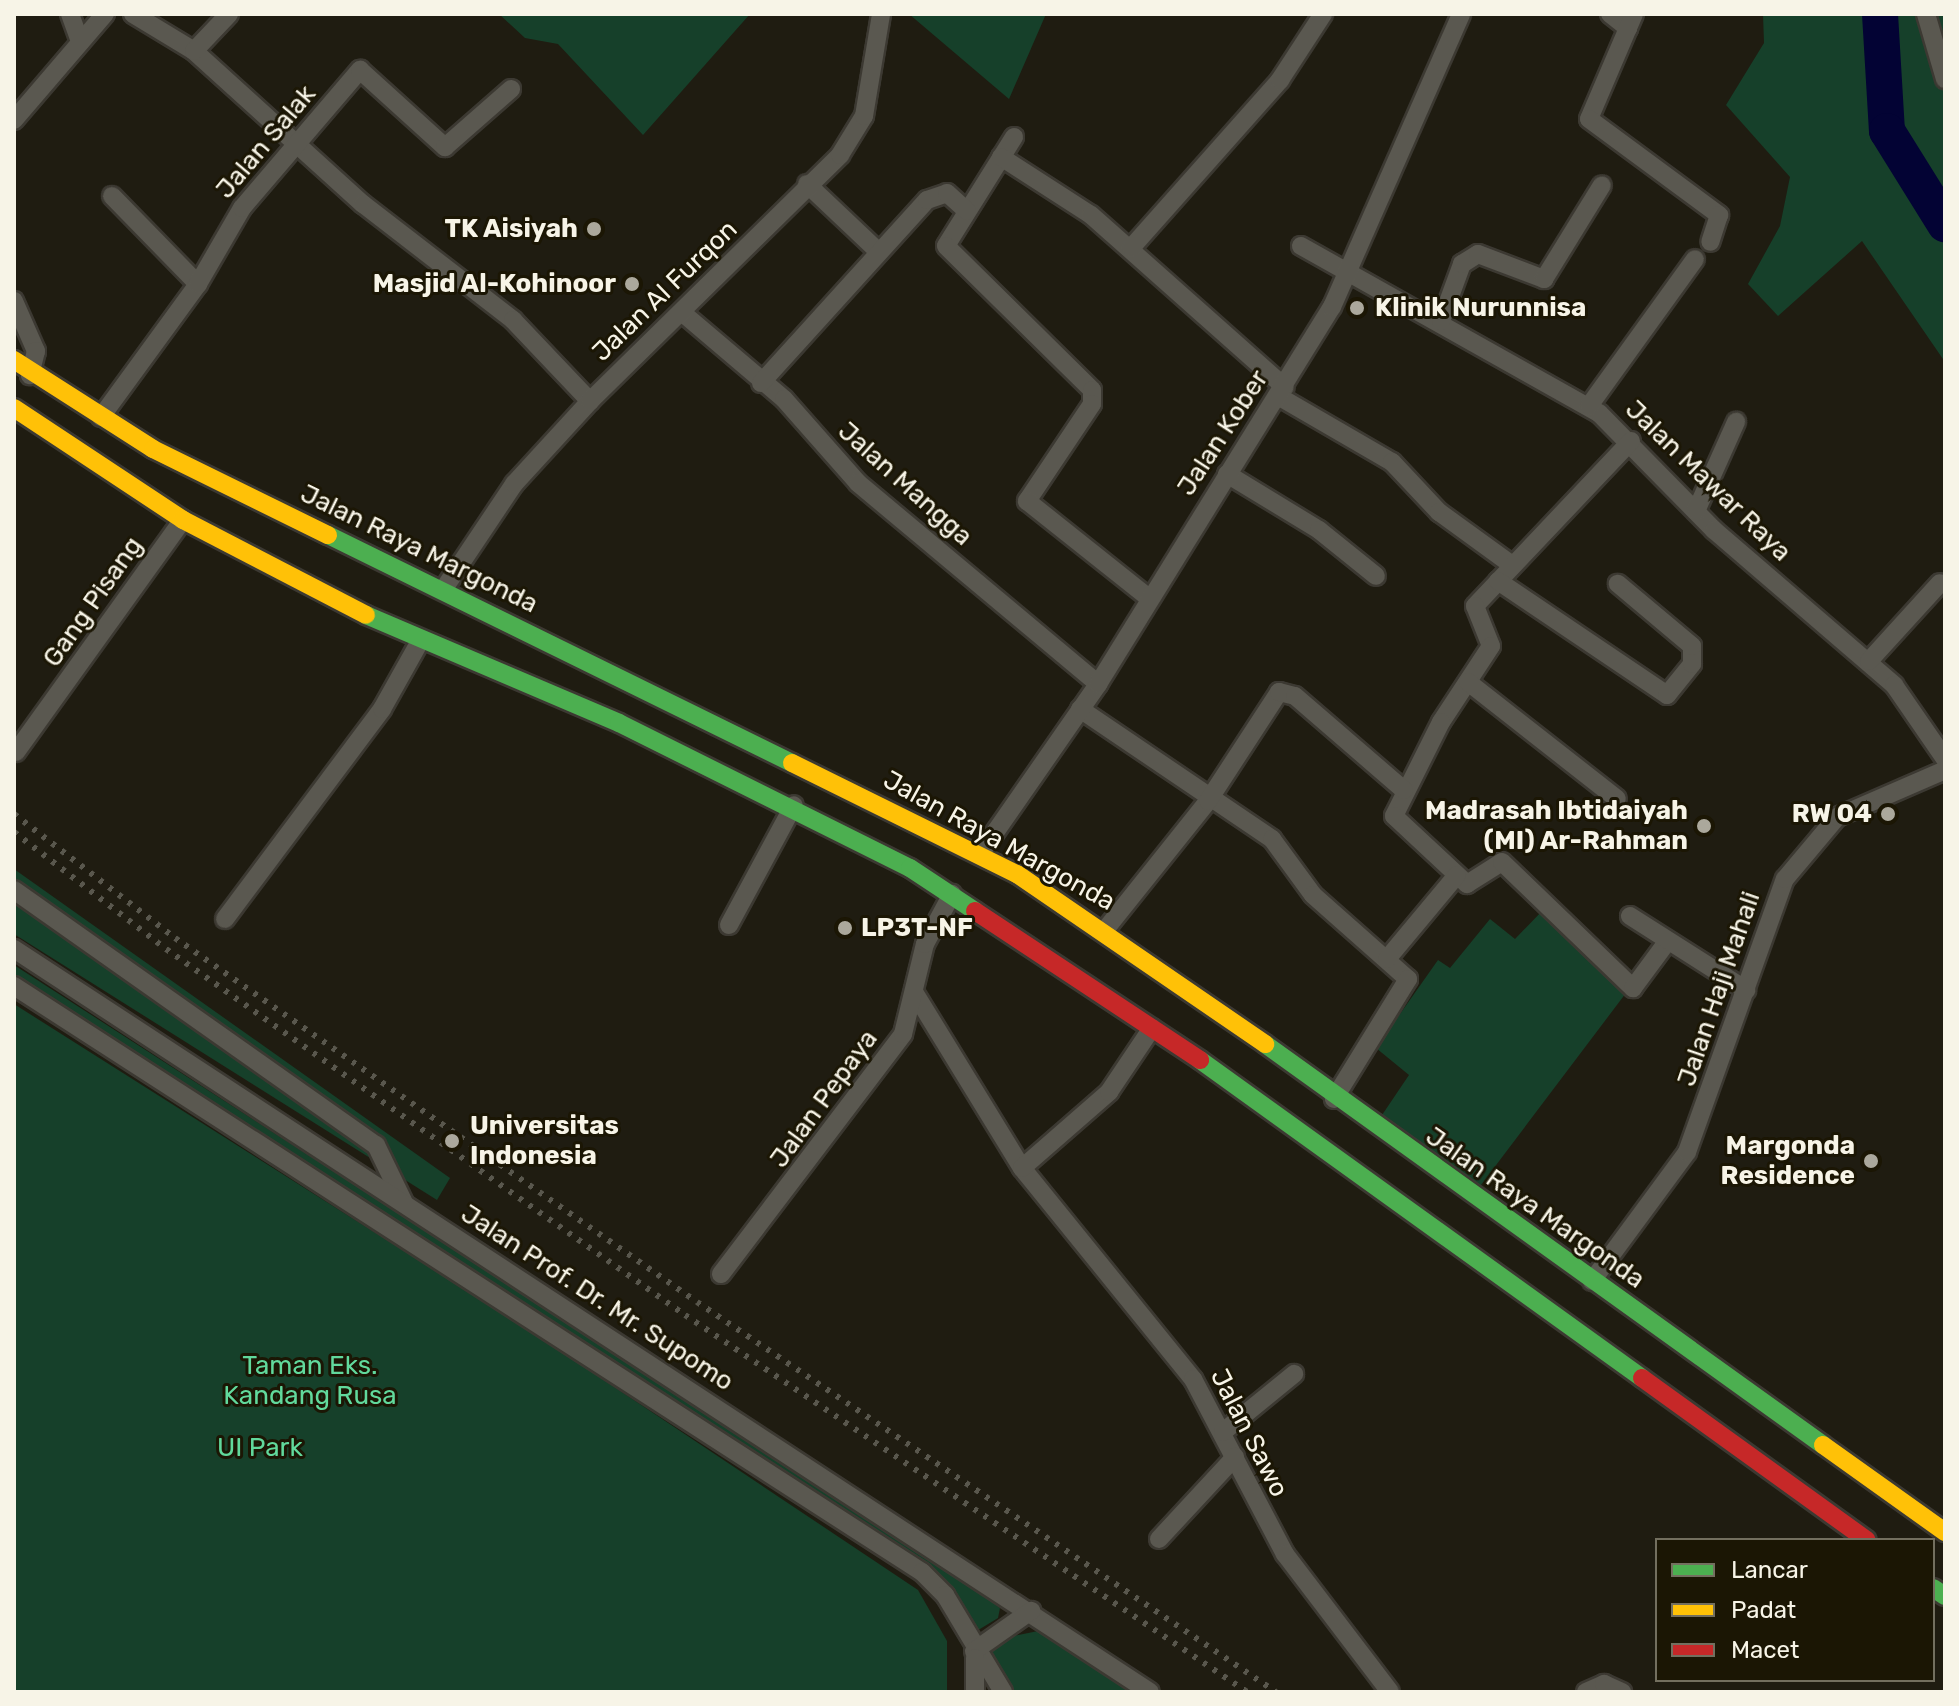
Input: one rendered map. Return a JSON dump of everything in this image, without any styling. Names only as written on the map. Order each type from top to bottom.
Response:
[{"type":"main road","name":"Jalan Raya Margonda","points":[[14,360],[30,375],[101,417],[443,590],[980,854],[1105,930],[1334,1099],[1945,1532]]},
{"type":"main road","points":[[14,408],[78,455],[183,520],[419,643],[794,805],[952,894],[1152,1028],[1864,1538]]},
{"type":"main road","points":[[14,427],[78,455]]},
{"type":"main road","points":[[1787,1421],[1791,1452],[1789,1483]]},
{"type":"main road","points":[[1760,1463],[1791,1452],[1827,1449]]},
{"type":"street","points":[[70,14],[80,42]]},
{"type":"street","points":[[14,120],[105,14]]},
{"type":"street","points":[[133,14],[194,51],[297,146],[513,320],[590,401]]},
{"type":"street","points":[[194,51],[229,14]]},
{"type":"street","name":"Jalan Al Furqon","points":[[443,590],[514,484],[590,401],[685,315],[807,184],[840,155],[864,116],[881,14]]},
{"type":"street","points":[[1131,248],[1280,80],[1323,14]]},
{"type":"street","name":"Jalan Kober","points":[[980,854],[1098,684],[1227,474],[1282,392],[1348,271],[1461,14]]},
{"type":"street","points":[[1610,14],[1631,21],[1589,119],[1719,215],[1710,242]]},
{"type":"street","points":[[1926,14],[1945,79]]},
{"type":"street","name":"Jalan Salak","points":[[101,417],[198,284],[242,208],[360,70],[445,147],[511,89]]},
{"type":"street","points":[[1014,137],[946,241],[949,252],[1094,395],[1027,501],[1149,598]]},
{"type":"street","points":[[1001,157],[1131,248],[1282,392],[1392,462],[1439,512],[1512,565]]},
{"type":"street","points":[[807,184],[879,252]]},
{"type":"street","points":[[1441,321],[1462,264],[1478,254],[1544,279],[1602,185]]},
{"type":"street","points":[[761,383],[879,252],[937,194],[956,198],[967,211]]},
{"type":"street","points":[[112,196],[198,284]]},
{"type":"street","name":"Jalan Mawar Raya","points":[[1301,246],[1441,321],[1589,406],[1631,441],[1696,511],[1869,661],[1917,711],[1945,759]]},
{"type":"street","points":[[1589,406],[1695,259]]},
{"type":"street","points":[[14,301],[36,351],[30,375]]},
{"type":"street","name":"Jalan Mangga","points":[[685,315],[810,426],[821,448],[858,483],[1098,684]]},
{"type":"street","points":[[1696,511],[1736,422]]},
{"type":"street","points":[[1462,879],[1397,820],[1404,790],[1493,637],[1473,610],[1631,441]]},
{"type":"street","points":[[1227,474],[1319,530],[1376,576]]},
{"type":"street","name":"Gang Pisang","points":[[16,752],[183,520]]},
{"type":"street","points":[[1498,581],[1667,695],[1692,664],[1692,646],[1618,584]]},
{"type":"street","points":[[1869,661],[1940,583]]},
{"type":"street","points":[[225,919],[382,709],[419,643]]},
{"type":"street","points":[[1468,682],[1617,799]]},
{"type":"street","points":[[1105,930],[1208,801],[1283,691],[1404,790]]},
{"type":"street","points":[[1080,709],[1208,801],[1272,839],[1313,895],[1387,959],[1407,988],[1334,1099]]},
{"type":"street","name":"Jalan Haji Mahali","points":[[1592,1281],[1687,1152],[1777,895],[1824,828],[1859,804],[1945,770]]},
{"type":"street","points":[[729,925],[794,805]]},
{"type":"street","points":[[1387,959],[1462,879],[1502,862],[1635,989],[1667,942]]},
{"type":"street","points":[[14,890],[376,1145],[404,1203]]},
{"type":"street","name":"Jalan Pepaya","points":[[721,1274],[873,1082],[903,1034],[925,944],[952,894]]},
{"type":"street","points":[[1630,916],[1746,990]]},
{"type":"street","name":"Jalan Prof. Dr. Mr. Supomo","points":[[14,949],[1031,1611],[1150,1692]]},
{"type":"street","name":"Jalan Prof. Dr. Mr. Supomo","points":[[14,986],[922,1572],[945,1595],[974,1651],[1003,1692]]},
{"type":"street","name":"Jalan Sawo","points":[[914,992],[1022,1168],[1169,1344],[1223,1432],[1285,1554],[1390,1692]]},
{"type":"street","points":[[1022,1168],[1109,1092],[1152,1028]]},
{"type":"street","points":[[1223,1432],[1294,1374]]},
{"type":"street","points":[[1159,1539],[1235,1457]]},
{"type":"street","points":[[975,1692],[974,1651],[1031,1611]]},
{"type":"street","points":[[1586,1692],[1604,1684],[1622,1692]]},
{"type":"green space","points":[[499,14],[750,14],[643,135],[558,44],[525,38]]},
{"type":"green space","points":[[909,14],[1046,14],[1009,99]]},
{"type":"green space","points":[[1763,14],[1945,14],[1945,362],[1862,241],[1778,316],[1748,284],[1780,226],[1790,177],[1726,105],[1764,43]]},
{"type":"green space","points":[[14,869],[450,1178],[437,1200],[14,934]]},
{"type":"green space","points":[[1544,909],[1629,989],[1478,1189],[1382,1115],[1409,1075],[1376,1048],[1438,960],[1450,968],[1490,919],[1515,939]]},
{"type":"green space","points":[[14,965],[946,1567],[1000,1608],[998,1618],[975,1632],[931,1569],[14,976]]},
{"type":"green space","name":"UI Park","points":[[14,1004],[532,1332],[918,1590],[947,1641],[947,1692],[14,1692]]},
{"type":"green space","points":[[1038,1631],[1133,1692],[1015,1692],[996,1675],[990,1653],[1003,1638]]},
{"type":"waterway","points":[[1880,14],[1887,131],[1945,224]]},
{"type":"railway","points":[[14,814],[175,938],[697,1302],[1276,1692]]},
{"type":"railway","points":[[14,832],[166,949],[685,1315],[1247,1692]]},
{"type":"traffic: fast","points":[[328,535],[792,763]]},
{"type":"traffic: fast","points":[[366,615],[619,723],[910,868],[975,911]]},
{"type":"traffic: fast","points":[[1265,1044],[1823,1445]]},
{"type":"traffic: fast","points":[[1200,1060],[1642,1378]]},
{"type":"traffic: fast","points":[[1935,1589],[1945,1596]]},
{"type":"traffic: slow","points":[[14,360],[153,449],[328,535]]},
{"type":"traffic: slow","points":[[14,408],[183,520],[366,615]]},
{"type":"traffic: slow","points":[[792,763],[1017,874],[1265,1044]]},
{"type":"traffic: slow","points":[[1823,1445],[1945,1532]]},
{"type":"traffic: jam","points":[[975,911],[1200,1060]]},
{"type":"traffic: jam","points":[[1642,1378],[1864,1538]]},
{"type":"place","name":"TK Aisiyah","points":[[594,229]]},
{"type":"place","name":"Masjid Al-Kohinoor","points":[[632,284]]},
{"type":"place","name":"Klinik Nurunnisa","points":[[1357,308]]},
{"type":"place","name":"RW 04","points":[[1888,814]]},
{"type":"place","name":"Madrasah Ibtidaiyah (MI) Ar-Rahman","points":[[1704,826]]},
{"type":"place","name":"LP3T-NF","points":[[845,928]]},
{"type":"place","name":"Universitas Indonesia","points":[[452,1141]]},
{"type":"place","name":"Margonda Residence","points":[[1871,1161]]},
{"type":"park label","name":"Taman Eks. Kandang Rusa","points":[[310,1381]]}]
